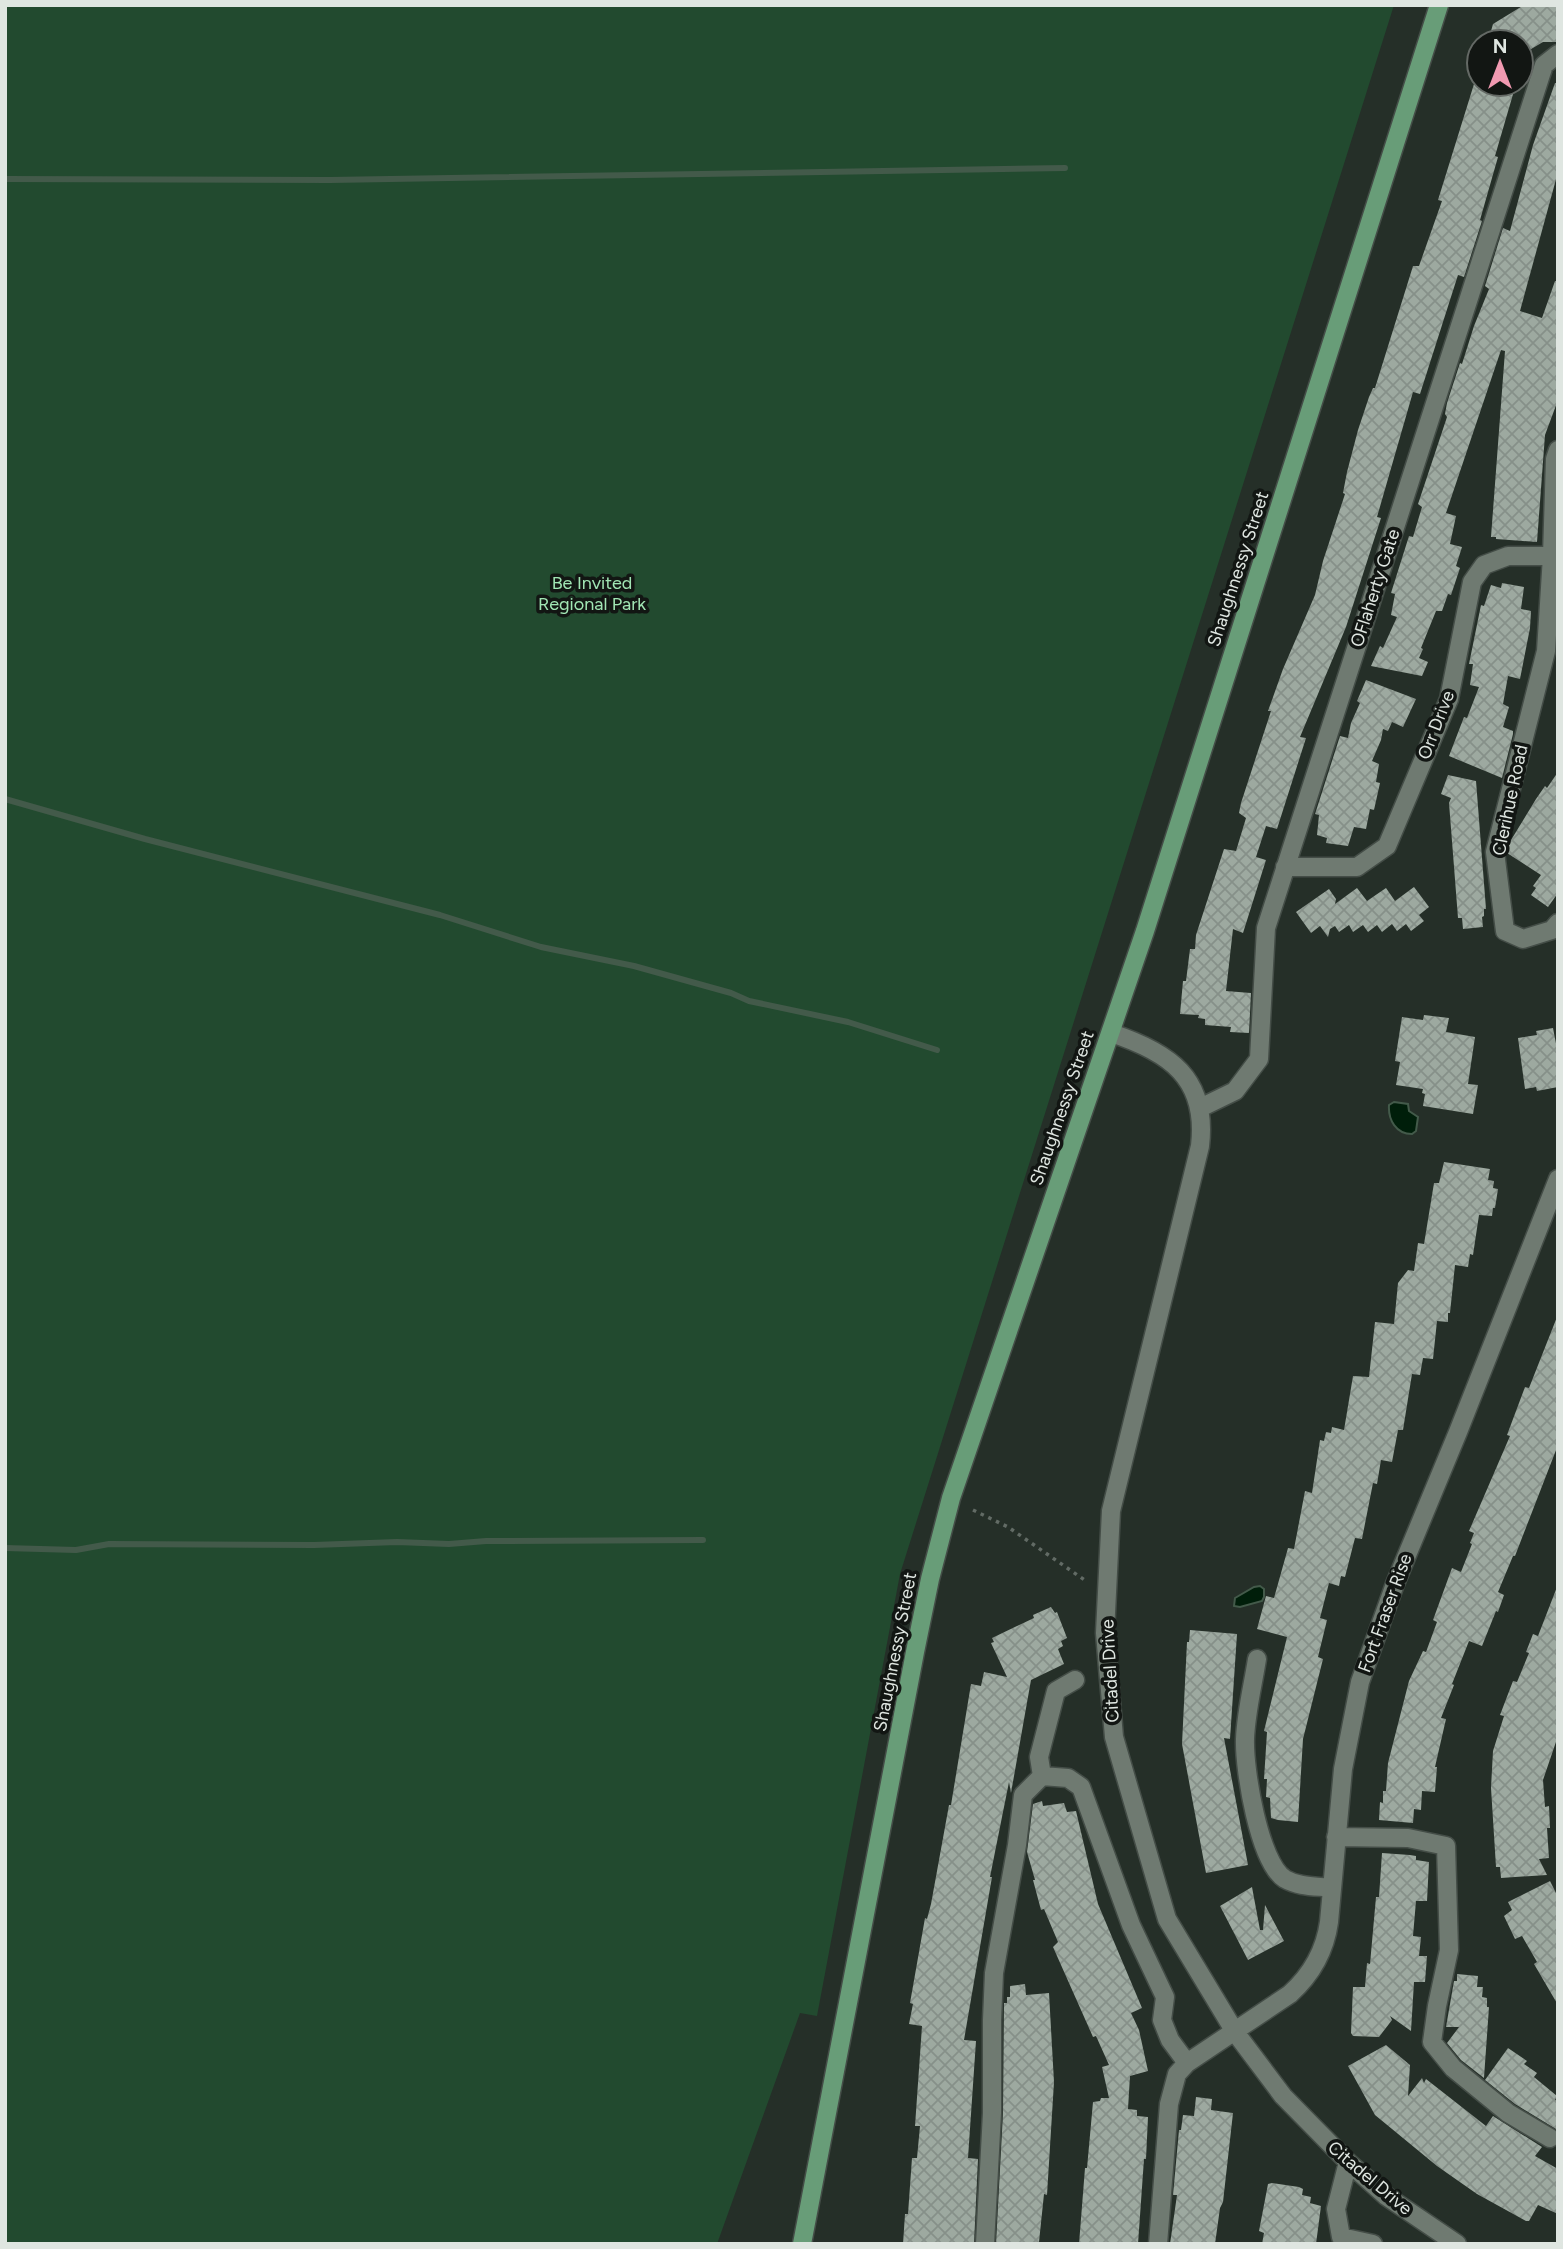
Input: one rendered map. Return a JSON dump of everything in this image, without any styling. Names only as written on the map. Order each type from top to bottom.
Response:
[{"type":"main road","name":"Shaughnessy Street","points":[[802,2244],[915,1652],[951,1498],[1111,1033],[1439,5]]},
{"type":"street","name":"OFlaherty Gate","points":[[1200,1108],[1235,1091],[1259,1059],[1266,928],[1544,65],[1558,54]]},
{"type":"street","name":"Clerihue Road","points":[[1558,450],[1555,459],[1552,651],[1495,852],[1504,931],[1523,939],[1552,930],[1558,923]]},
{"type":"street","name":"Orr Drive","points":[[1286,867],[1357,867],[1387,846],[1449,699],[1472,582],[1483,565],[1508,556],[1555,556]]},
{"type":"street","name":"Citadel Drive","points":[[1111,1033],[1170,1059],[1184,1074],[1194,1092],[1203,1127],[1111,1511],[1105,1633],[1114,1737],[1167,1919],[1235,2032],[1283,2096],[1312,2128],[1387,2196],[1457,2244]]},
{"type":"street","name":"Fort Fraser Rise","points":[[1187,2063],[1290,1994],[1313,1968],[1326,1938],[1346,1744],[1360,1682],[1395,1584],[1558,1179]]},
{"type":"street","points":[[1257,1659],[1245,1737],[1245,1756],[1253,1805],[1268,1858],[1272,1867],[1283,1878],[1297,1885],[1332,1888]]},
{"type":"street","points":[[1042,1776],[1039,1757],[1056,1691],[1075,1680]]},
{"type":"street","points":[[985,2244],[992,2113],[994,1973],[1017,1845],[1023,1795],[1042,1776],[1068,1778],[1081,1787],[1131,1925],[1165,1997],[1162,2020],[1170,2040],[1187,2063],[1177,2074],[1168,2104],[1157,2244]]},
{"type":"street","points":[[1336,1837],[1408,1838],[1446,1846],[1449,1950],[1432,2042],[1462,2076],[1508,2113],[1550,2138]]},
{"type":"street","points":[[1348,2162],[1336,2209],[1339,2240],[1373,2244]]},
{"type":"path","points":[[973,1510],[1008,1527],[1086,1581]]},
{"type":"green space","name":"Be Invited Regional Park","points":[[5,5],[1394,5],[900,1574],[817,2016],[800,2013],[717,2244],[5,2244]]},
{"type":"shaded area","points":[[1394,1102],[1408,1104],[1409,1111],[1418,1117],[1416,1131],[1412,1134],[1402,1132],[1394,1125],[1389,1105]]},
{"type":"shaded area","points":[[1260,1586],[1264,1589],[1262,1601],[1234,1606],[1235,1598]]},
{"type":"building","points":[[1524,5],[1558,5],[1558,42],[1543,42],[1535,47],[1535,28],[1492,28],[1493,24]]},
{"type":"building","points":[[1555,83],[1558,83],[1558,172],[1520,311],[1542,318],[1555,281],[1558,281],[1558,400],[1545,435],[1537,542],[1491,537],[1505,351],[1501,350],[1446,513],[1456,516],[1450,544],[1462,547],[1456,566],[1460,568],[1451,595],[1448,594],[1442,611],[1436,611],[1421,648],[1423,649],[1419,658],[1428,662],[1422,676],[1371,666],[1380,646],[1383,648],[1397,617],[1391,615],[1395,594],[1391,593],[1409,536],[1413,537],[1422,507],[1418,504],[1447,417],[1447,403],[1489,289],[1485,286],[1503,228],[1510,231],[1533,145]]},
{"type":"building","points":[[1470,98],[1512,98],[1495,156],[1498,157],[1480,220],[1482,221],[1464,277],[1458,275],[1420,394],[1413,392],[1377,517],[1381,518],[1346,627],[1300,737],[1306,738],[1277,829],[1266,826],[1256,857],[1266,860],[1243,933],[1233,929],[1226,991],[1251,993],[1249,1033],[1230,1032],[1231,1027],[1205,1025],[1205,1019],[1198,1018],[1199,1015],[1180,1014],[1190,949],[1195,949],[1196,935],[1224,849],[1236,851],[1246,818],[1239,813],[1241,803],[1271,711],[1268,711],[1315,595],[1345,494],[1347,472],[1358,430],[1369,397],[1375,388],[1413,266],[1419,266],[1442,201],[1438,200]]},
{"type":"building","points":[[1502,583],[1524,587],[1521,609],[1531,611],[1520,679],[1508,676],[1503,704],[1509,707],[1503,727],[1513,731],[1513,734],[1502,778],[1449,756],[1479,687],[1470,685],[1473,664],[1469,664],[1481,605],[1484,606],[1491,585],[1501,588]]},
{"type":"building","points":[[1366,680],[1416,699],[1403,727],[1392,722],[1388,731],[1383,729],[1372,761],[1379,764],[1376,782],[1380,783],[1374,810],[1370,809],[1366,829],[1354,827],[1348,846],[1326,843],[1327,838],[1317,835],[1319,815],[1315,814],[1340,736],[1348,738],[1360,703],[1357,701]]},
{"type":"building","points":[[1558,772],[1558,893],[1548,907],[1531,895],[1536,888],[1533,886],[1541,875],[1507,853],[1508,845],[1536,799]]},
{"type":"building","points":[[1448,775],[1476,781],[1486,909],[1482,917],[1483,927],[1463,929],[1462,918],[1458,918],[1449,803],[1451,798],[1441,794]]},
{"type":"building","points":[[1414,887],[1429,907],[1419,915],[1424,921],[1411,931],[1406,924],[1397,931],[1392,924],[1382,932],[1377,925],[1368,932],[1363,925],[1353,932],[1349,925],[1339,932],[1335,926],[1330,929],[1328,937],[1320,926],[1311,933],[1296,912],[1329,889],[1336,899],[1335,904],[1357,888],[1367,901],[1386,888],[1395,901]]},
{"type":"building","points":[[1424,1015],[1449,1018],[1446,1032],[1475,1037],[1468,1084],[1478,1085],[1473,1114],[1423,1106],[1423,1089],[1396,1085],[1400,1062],[1395,1061],[1402,1017],[1423,1020]]},
{"type":"building","points":[[1553,1028],[1558,1054],[1558,1087],[1537,1091],[1536,1087],[1525,1089],[1518,1038],[1537,1035],[1536,1031]]},
{"type":"building","points":[[1444,1162],[1490,1169],[1488,1180],[1494,1181],[1493,1188],[1498,1189],[1495,1208],[1492,1216],[1479,1215],[1473,1255],[1470,1254],[1468,1267],[1455,1265],[1448,1322],[1437,1321],[1433,1359],[1423,1358],[1420,1375],[1412,1374],[1403,1430],[1398,1430],[1392,1462],[1381,1460],[1377,1484],[1373,1483],[1362,1539],[1355,1538],[1345,1577],[1341,1576],[1339,1586],[1329,1583],[1320,1618],[1327,1620],[1318,1657],[1323,1659],[1303,1739],[1298,1822],[1278,1820],[1271,1818],[1270,1798],[1266,1797],[1267,1779],[1264,1779],[1267,1732],[1264,1731],[1287,1637],[1257,1629],[1266,1596],[1274,1598],[1288,1548],[1294,1549],[1305,1491],[1312,1493],[1320,1440],[1324,1441],[1326,1432],[1331,1433],[1332,1427],[1344,1430],[1353,1376],[1369,1377],[1375,1322],[1394,1324],[1398,1283],[1408,1270],[1414,1271],[1418,1243],[1424,1244],[1434,1183],[1439,1183]]},
{"type":"building","points":[[1557,1317],[1558,1445],[1515,1556],[1498,1592],[1504,1595],[1498,1612],[1496,1611],[1482,1646],[1469,1641],[1452,1684],[1454,1685],[1441,1718],[1446,1719],[1435,1767],[1435,1792],[1422,1791],[1421,1810],[1414,1809],[1413,1823],[1379,1820],[1380,1802],[1383,1803],[1383,1791],[1386,1791],[1388,1763],[1409,1681],[1423,1651],[1426,1652],[1437,1622],[1433,1620],[1452,1568],[1461,1572],[1472,1544],[1470,1543],[1474,1533],[1469,1531],[1510,1436],[1507,1435],[1525,1387],[1529,1388]]},
{"type":"building","points":[[1557,1587],[1558,1736],[1543,1780],[1545,1807],[1549,1806],[1549,1858],[1539,1859],[1547,1875],[1501,1878],[1500,1867],[1496,1867],[1491,1788],[1493,1751],[1504,1716],[1500,1715],[1513,1681],[1517,1682],[1529,1653],[1526,1652],[1533,1634],[1538,1636]]},
{"type":"building","points":[[1051,1607],[1057,1612],[1067,1638],[1061,1641],[1063,1646],[1058,1649],[1064,1664],[1031,1680],[1011,1793],[1009,1782],[990,1877],[964,2040],[976,2041],[968,2158],[978,2159],[974,2244],[903,2244],[912,2158],[917,2158],[920,2126],[915,2126],[922,2026],[909,2024],[913,2004],[910,2003],[925,1918],[927,1919],[931,1904],[951,1805],[971,1684],[981,1686],[984,1672],[1007,1677],[991,1643],[994,1642],[992,1638]]},
{"type":"building","points":[[1190,1630],[1237,1634],[1230,1739],[1224,1738],[1248,1865],[1206,1873],[1182,1744],[1187,1642]]},
{"type":"building","points":[[1042,1801],[1043,1806],[1064,1803],[1067,1812],[1076,1811],[1098,1904],[1142,2008],[1131,2013],[1139,2030],[1148,2071],[1130,2076],[1128,2109],[1137,2110],[1137,2116],[1148,2117],[1138,2244],[1079,2244],[1093,2102],[1109,2098],[1102,2067],[1109,2065],[1096,2036],[1093,2037],[1053,1947],[1058,1942],[1044,1909],[1041,1910],[1033,1880],[1027,1852],[1033,1804]]},
{"type":"building","points":[[1382,1853],[1416,1856],[1416,1860],[1429,1862],[1427,1901],[1416,1901],[1413,1936],[1421,1937],[1419,1956],[1427,1956],[1425,1982],[1414,1982],[1411,2031],[1390,2016],[1392,2020],[1379,2037],[1353,2036],[1353,1987],[1365,1987],[1367,1963],[1370,1964]]},
{"type":"building","points":[[1550,1881],[1558,1897],[1558,2005],[1534,1964],[1537,1962],[1522,1936],[1515,1939],[1504,1916],[1512,1910],[1508,1902]]},
{"type":"building","points":[[1252,1887],[1260,1930],[1263,1930],[1265,1905],[1284,1941],[1248,1960],[1220,1906]]},
{"type":"building","points":[[1457,1974],[1478,1976],[1477,1987],[1483,1987],[1482,1997],[1487,1998],[1489,2007],[1484,2078],[1461,2060],[1447,2043],[1459,2027],[1446,2027]]},
{"type":"building","points":[[1025,1984],[1026,1995],[1049,1993],[1054,2082],[1047,2195],[1044,2194],[1039,2242],[996,2244],[1003,2113],[1004,2003],[1007,2003],[1007,1997],[1010,1997],[1010,1986]]},
{"type":"building","points":[[1386,2045],[1410,2065],[1408,2096],[1422,2078],[1424,2083],[1426,2079],[1486,2126],[1493,2116],[1542,2147],[1535,2156],[1558,2169],[1558,2214],[1538,2205],[1529,2221],[1526,2221],[1477,2194],[1437,2166],[1375,2115],[1348,2066]]},
{"type":"building","points":[[1508,2048],[1527,2061],[1524,2064],[1537,2073],[1534,2077],[1557,2096],[1556,2129],[1515,2104],[1485,2080]]},
{"type":"building","points":[[1196,2097],[1212,2099],[1211,2110],[1233,2113],[1223,2202],[1215,2244],[1170,2244],[1177,2195],[1173,2195],[1179,2130],[1183,2115],[1194,2116]]},
{"type":"building","points":[[1268,2184],[1299,2187],[1303,2189],[1302,2195],[1311,2197],[1310,2203],[1321,2206],[1316,2244],[1262,2244],[1264,2233],[1259,2231]]},
{"type":"waterway","points":[[5,179],[330,180],[1065,168]]},
{"type":"waterway","points":[[5,799],[145,839],[440,915],[541,947],[634,966],[731,993],[749,1001],[848,1022],[937,1050]]},
{"type":"waterway","points":[[5,1548],[76,1550],[109,1544],[314,1545],[703,1540]]}]
